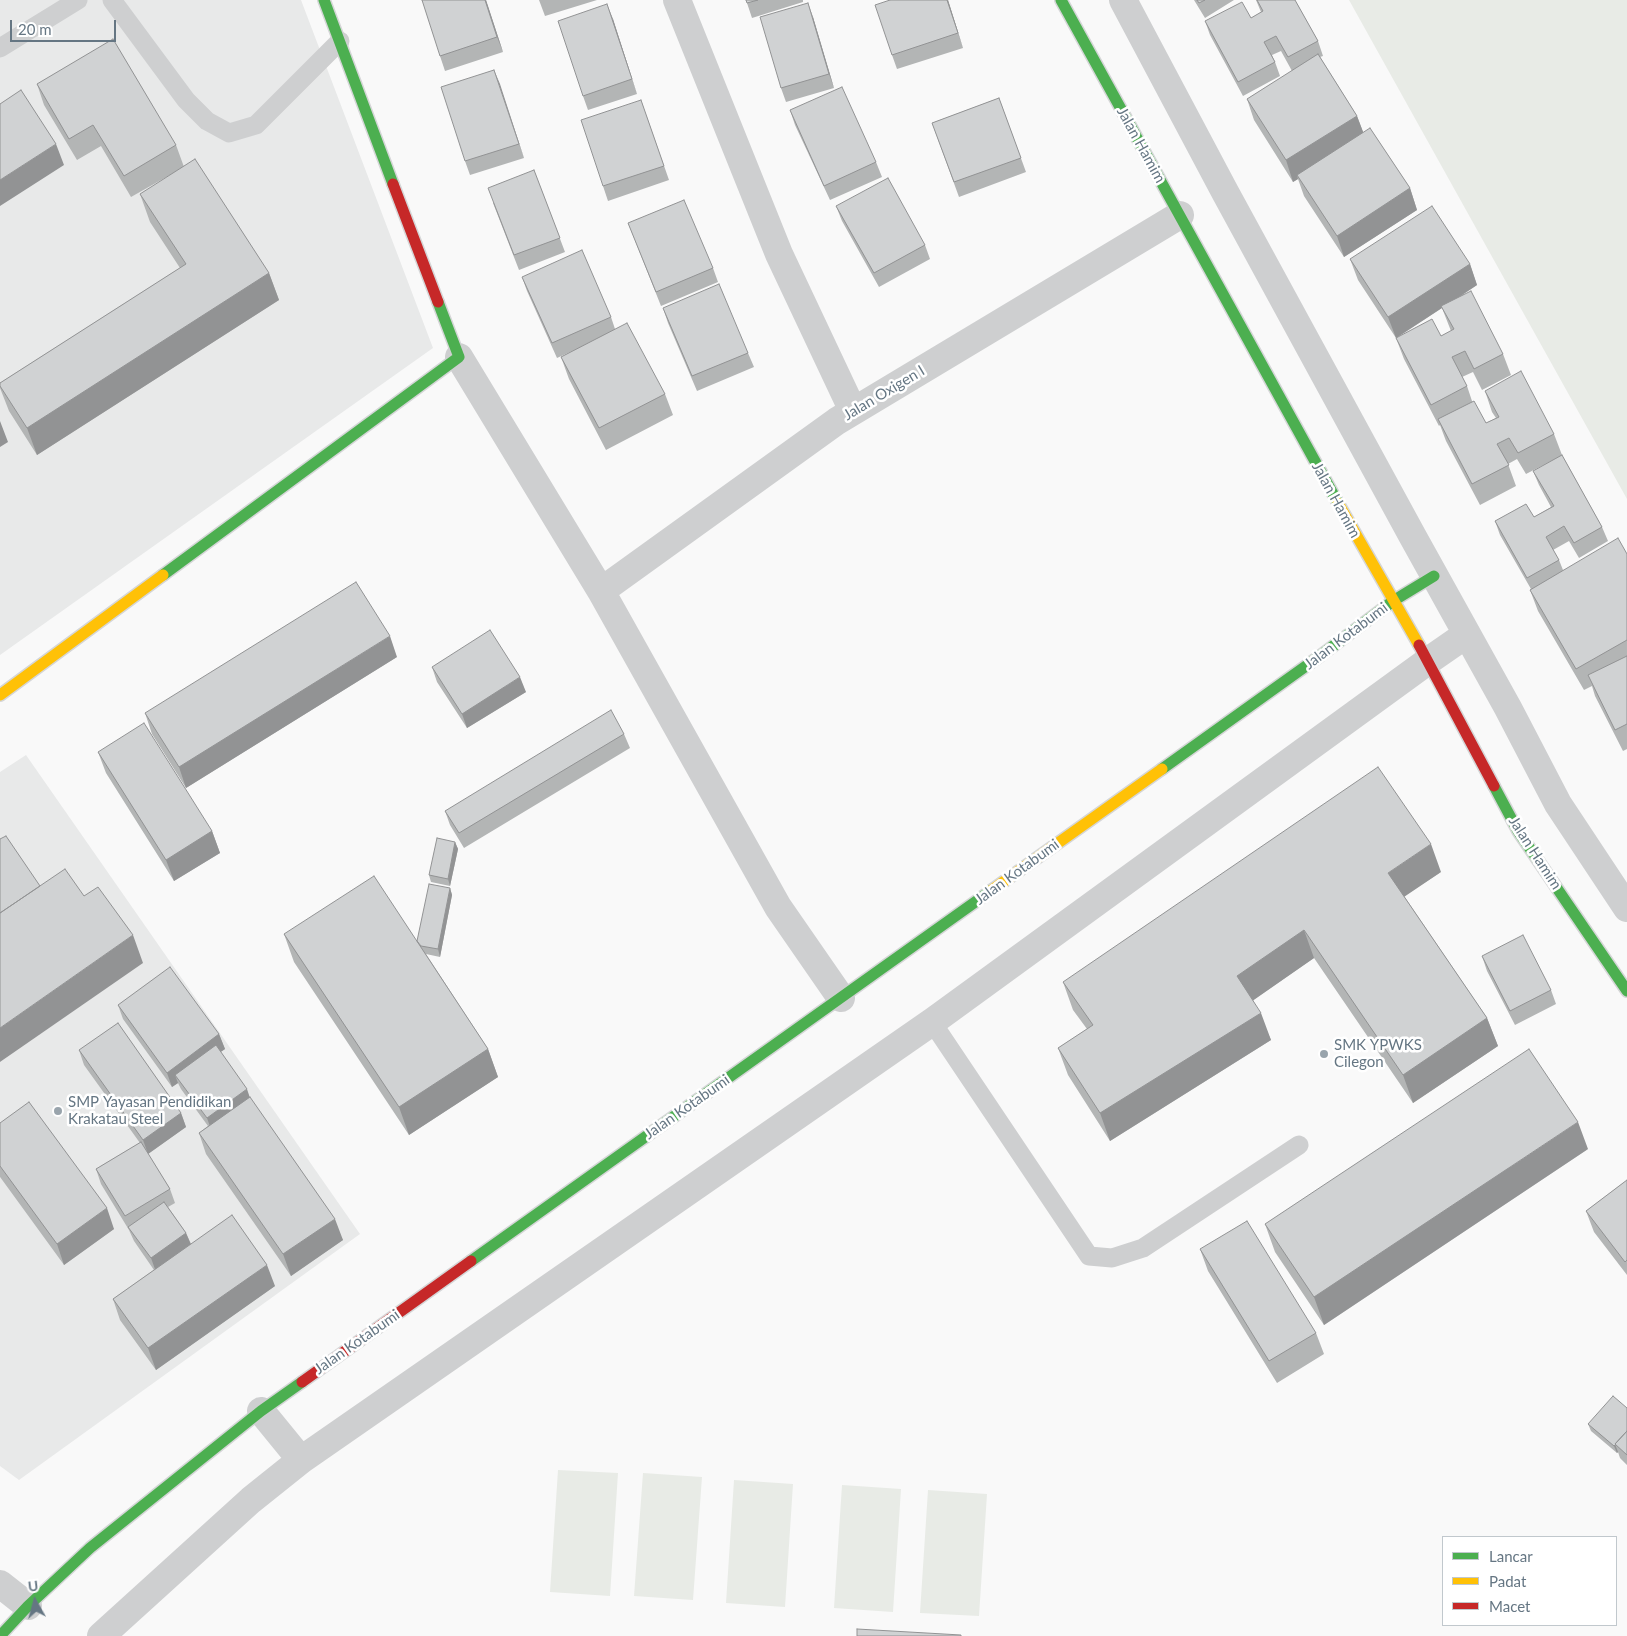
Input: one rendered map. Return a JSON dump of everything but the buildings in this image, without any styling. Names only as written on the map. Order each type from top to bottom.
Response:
[{"type":"street","points":[[324,0],[458,357],[601,591],[778,907],[841,998]]},
{"type":"street","points":[[677,0],[779,254],[853,411]]},
{"type":"street","name":"Jalan Hamim","points":[[1061,0],[1428,661],[1518,831],[1627,991]]},
{"type":"street","points":[[1123,0],[1229,200],[1558,804],[1627,908]]},
{"type":"street","name":"Jalan Oxigen I","points":[[601,591],[853,411],[1180,215]]},
{"type":"street","points":[[0,696],[458,357]]},
{"type":"street","name":"Jalan Kotabumi","points":[[0,1636],[28,1606],[90,1548],[261,1411],[1320,656],[1393,601],[1434,576]]},
{"type":"street","points":[[101,1636],[250,1500],[301,1460],[932,1022],[1467,634]]},
{"type":"street","points":[[261,1411],[301,1460]]},
{"type":"street","points":[[0,1584],[28,1606]]},
{"type":"lane","points":[[0,48],[78,0]]},
{"type":"lane","points":[[112,0],[186,100],[207,121],[229,133],[256,125],[340,41]]},
{"type":"lane","points":[[932,1022],[1089,1256],[1112,1258],[1143,1248],[1299,1146]]},
{"type":"shaded area","points":[[0,0],[301,0],[433,348],[0,655]]},
{"type":"shaded area","points":[[1349,0],[1627,0],[1627,499]]},
{"type":"shaded area","name":"SMP Yayasan Pendidikan Krakatau Steel","points":[[26,755],[360,1234],[19,1480],[0,1466],[0,1177],[64,1265],[0,1150],[0,1062],[142,963],[0,947],[0,772]]},
{"type":"shaded area","points":[[558,1470],[618,1473],[610,1596],[550,1592]]},
{"type":"shaded area","points":[[643,1473],[702,1477],[693,1600],[634,1596]]},
{"type":"shaded area","points":[[734,1480],[793,1484],[785,1607],[726,1603]]},
{"type":"shaded area","points":[[842,1485],[901,1489],[893,1612],[834,1608]]},
{"type":"shaded area","points":[[928,1490],[987,1494],[979,1616],[920,1613]]},
{"type":"traffic: fast","points":[[324,0],[393,184]]},
{"type":"traffic: fast","points":[[1061,0],[1338,503]]},
{"type":"traffic: fast","points":[[163,575],[459,357],[438,302]]},
{"type":"traffic: fast","points":[[1162,769],[1320,656],[1393,601],[1434,576]]},
{"type":"traffic: fast","points":[[1494,786],[1518,831],[1627,991]]},
{"type":"traffic: fast","points":[[471,1261],[992,890]]},
{"type":"traffic: fast","points":[[0,1636],[28,1606],[90,1548],[261,1411],[302,1382]]},
{"type":"traffic: slow","points":[[1338,503],[1419,645]]},
{"type":"traffic: slow","points":[[0,695],[163,575]]},
{"type":"traffic: slow","points":[[992,890],[1162,769]]},
{"type":"traffic: jam","points":[[393,184],[438,302]]},
{"type":"traffic: jam","points":[[1419,645],[1494,786]]},
{"type":"traffic: jam","points":[[302,1382],[471,1261]]},
{"type":"place","name":"SMK YPWKS Cilegon","points":[[1324,1054]]},
{"type":"place","name":"SMP Yayasan Pendidikan Krakatau Steel","points":[[58,1111]]}]
